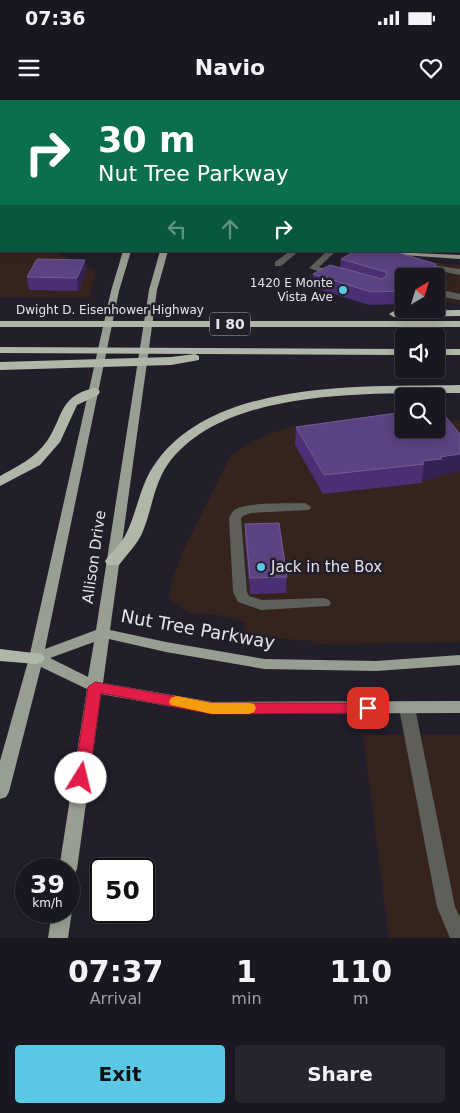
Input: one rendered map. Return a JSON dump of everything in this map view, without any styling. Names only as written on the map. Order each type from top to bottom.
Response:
[{"type":"highway","points":[[230,324],[295,316],[460,313]]},
{"type":"highway","name":"Dwight D. Eisenhower Highway","points":[[0,324],[460,324]]},
{"type":"highway","name":"I 80","points":[[0,350],[395,352]]},
{"type":"highway","points":[[0,366],[171,361],[236,352]]},
{"type":"highway","points":[[445,352],[460,352]]},
{"type":"highway","points":[[113,561],[134,534],[147,494],[166,458],[196,431],[217,419],[239,409],[289,398],[460,389]]},
{"type":"highway","points":[[0,482],[35,462],[53,442],[72,403],[94,392]]},
{"type":"highway","points":[[0,655],[36,658]]},
{"type":"main road","points":[[1,783],[36,658],[125,252]]},
{"type":"main road","name":"Allison Drive","points":[[70,858],[153,290],[164,252]]},
{"type":"main road","points":[[389,252],[460,258]]},
{"type":"main road","name":"Nut Tree Parkway","points":[[36,658],[103,633],[166,647],[264,664],[376,666],[460,660]]},
{"type":"main road","points":[[36,658],[95,687],[212,708],[460,708]]},
{"type":"main road","points":[[58,938],[60,923]]},
{"type":"lane","points":[[278,264],[294,252]]},
{"type":"lane","points":[[331,252],[313,268],[342,276]]},
{"type":"lane","points":[[414,254],[414,264],[429,268]]},
{"type":"lane","points":[[445,271],[460,272]]},
{"type":"lane","points":[[445,294],[460,297]]},
{"type":"lane","points":[[305,506],[250,509],[238,513],[235,518],[240,592],[243,599],[261,605],[324,603]]},
{"type":"lane","points":[[407,708],[446,907],[460,938]]},
{"type":"shaded area","points":[[0,252],[54,252],[96,271],[89,298],[0,297]]},
{"type":"shaded area","points":[[436,263],[460,265],[460,303],[445,301],[445,268],[436,268]]},
{"type":"shaded area","points":[[395,413],[395,438],[445,438],[445,421],[460,420],[460,642],[313,644],[313,641],[242,636],[245,623],[219,615],[191,613],[169,600],[171,584],[182,553],[231,455],[253,441],[289,427]]},
{"type":"shaded area","points":[[363,735],[460,735],[460,938],[389,938]]},
{"type":"building","points":[[353,252],[396,252],[436,264],[435,268],[395,268],[395,291],[371,292],[313,274],[330,265],[382,279],[387,275],[386,272],[341,259]]},
{"type":"building","points":[[37,259],[85,260],[77,278],[27,277]]},
{"type":"building","points":[[395,413],[395,438],[445,438],[445,416],[460,434],[460,454],[440,457],[442,459],[422,461],[424,464],[324,475],[296,427]]},
{"type":"building","points":[[279,523],[287,577],[250,578],[245,524]]},
{"type":"slow traffic","points":[[176,702],[212,708],[249,708]]},
{"type":"place","name":"1420 E Monte Vista Ave","points":[[343,290]]},
{"type":"place","name":"Jack in the Box","points":[[261,567]]},
{"type":"route","points":[[81,778],[95,687],[212,708],[368,708]]}]
